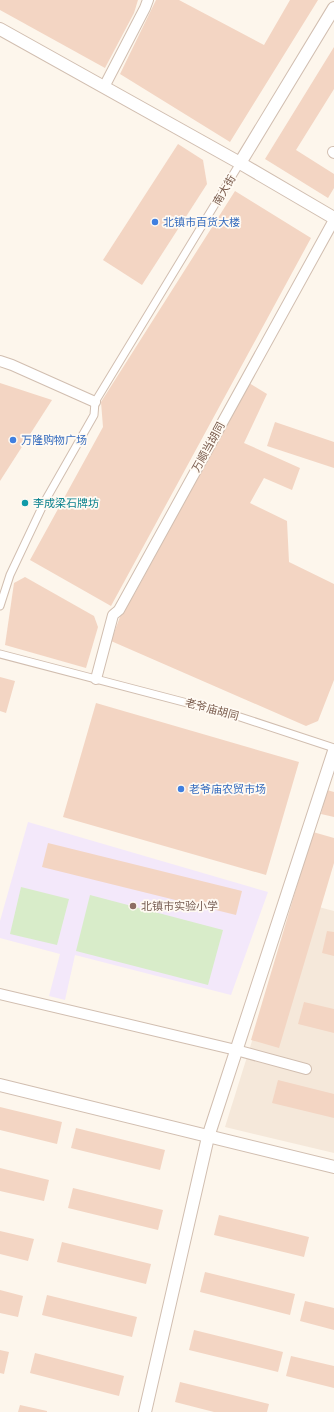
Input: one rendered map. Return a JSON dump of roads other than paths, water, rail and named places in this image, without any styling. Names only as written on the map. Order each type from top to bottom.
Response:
[{"type":"street","points":[[104,87],[148,0]]},
{"type":"street","name":"南大街","points":[[0,606],[10,575],[45,501],[94,415],[95,402],[334,8]]},
{"type":"street","points":[[0,29],[240,163],[334,219]]},
{"type":"street","name":"万顺当胡同","points":[[91,678],[113,615],[119,610],[334,219]]},
{"type":"street","points":[[0,361],[95,402]]},
{"type":"street","name":"老爷庙胡同","points":[[0,654],[237,716],[334,748]]},
{"type":"street","points":[[145,1412],[208,1137],[334,751]]},
{"type":"street","points":[[0,994],[236,1050],[306,1069]]},
{"type":"street","points":[[0,1085],[334,1167]]},
{"type":"place","name":"北镇市百货大楼","points":[[155,222]]},
{"type":"place","name":"万隆购物广场","points":[[13,440]]},
{"type":"place","name":"李成梁石牌坊","points":[[25,503]]},
{"type":"place","name":"老爷庙农贸市场","points":[[181,789]]},
{"type":"place","name":"北镇市实验小学","points":[[133,906]]}]
